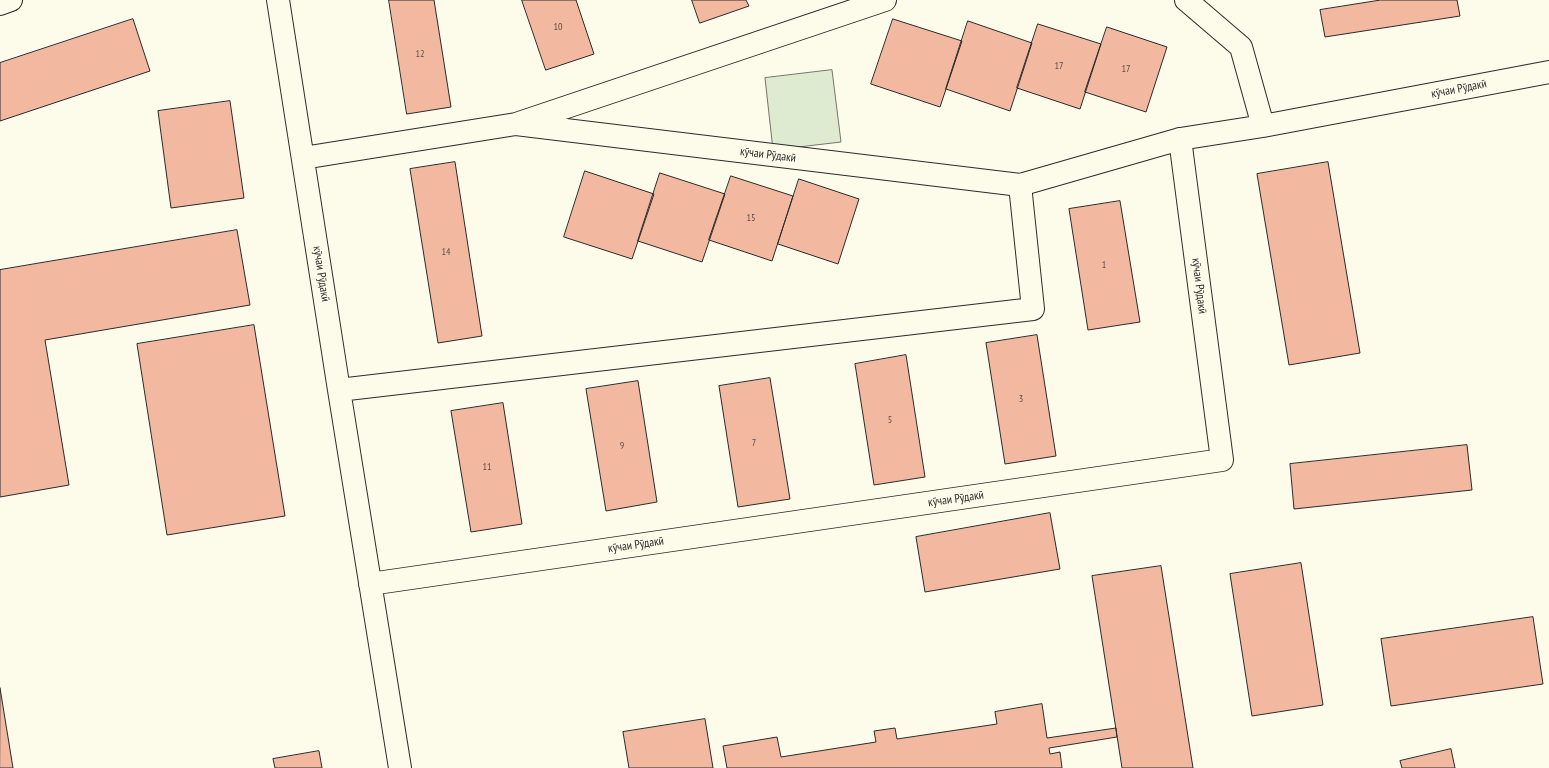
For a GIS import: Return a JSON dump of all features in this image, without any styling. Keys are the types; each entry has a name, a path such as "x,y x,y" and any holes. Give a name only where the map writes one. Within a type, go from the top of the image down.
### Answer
{"street":[{"path":"0,4 11,0"},
{"name":"кӯчаи Рӯдакӣ","path":"278,0 338,390 400,768"},
{"name":"кӯчаи Рӯдакӣ","path":"303,158 516,124 885,0"},
{"path":"1186,0 1241,47 1263,126"},
{"name":"кӯчаи Рӯдакӣ","path":"516,124 1020,185 1180,139 1263,126 1549,72"},
{"name":"кӯчаи Рӯдакӣ","path":"370,584 1222,460 1180,139"},
{"path":"338,390 1032,309 1020,185"}],"green space":[{"path":"832,70 841,142 773,150 765,78"}],"building":[{"path":"389,0 434,0 451,107 407,114"},
{"path":"522,0 576,0 594,54 546,70"},
{"path":"692,0 746,0 749,6 700,23"},
{"path":"1381,0 1457,0 1460,16 1325,37 1320,10"},
{"path":"133,19 150,71 0,121 0,63"},
{"path":"893,19 962,41 940,107 871,84"},
{"path":"968,21 1032,43 1010,111 946,89"},
{"path":"1038,24 1101,44 1080,109 1017,88"},
{"path":"1107,27 1167,47 1146,112 1085,92"},
{"path":"230,101 244,198 171,208 158,111"},
{"path":"455,162 482,336 438,343 410,169"},
{"path":"1328,162 1360,353 1289,365 1257,174"},
{"path":"585,171 654,194 632,259 564,237"},
{"path":"660,173 725,194 702,262 638,241"},
{"path":"731,176 793,196 772,261 709,240"},
{"path":"799,179 859,199 838,264 778,244"},
{"path":"1120,201 1140,322 1088,330 1069,209"},
{"path":"237,230 250,305 45,340 69,485 0,497 0,270"},
{"path":"254,325 285,516 167,535 137,344"},
{"path":"1037,335 1056,456 1005,464 986,343"},
{"path":"906,355 925,477 874,485 855,364"},
{"path":"770,378 790,499 738,507 719,386"},
{"path":"638,381 657,502 606,511 586,389"},
{"path":"503,403 522,524 471,532 451,411"},
{"path":"1467,445 1472,490 1294,509 1290,464"},
{"path":"1050,513 1060,569 925,592 916,537"},
{"path":"1301,563 1323,705 1252,716 1230,574"},
{"path":"1161,566 1193,768 1122,768 1092,576"},
{"path":"1533,617 1543,684 1391,706 1381,639"},
{"path":"0,688 13,768 0,768"},
{"path":"1042,704 1047,738 1116,728 1117,737 1049,748 1050,754 1060,752 1062,768 727,768 723,746 777,737 781,757 876,742 874,731 895,728 897,739 997,724 995,712"},
{"path":"705,719 713,768 629,768 623,732"},
{"path":"1451,749 1455,768 1402,768 1400,761"},
{"path":"319,751 322,768 275,768 273,759"}]}
